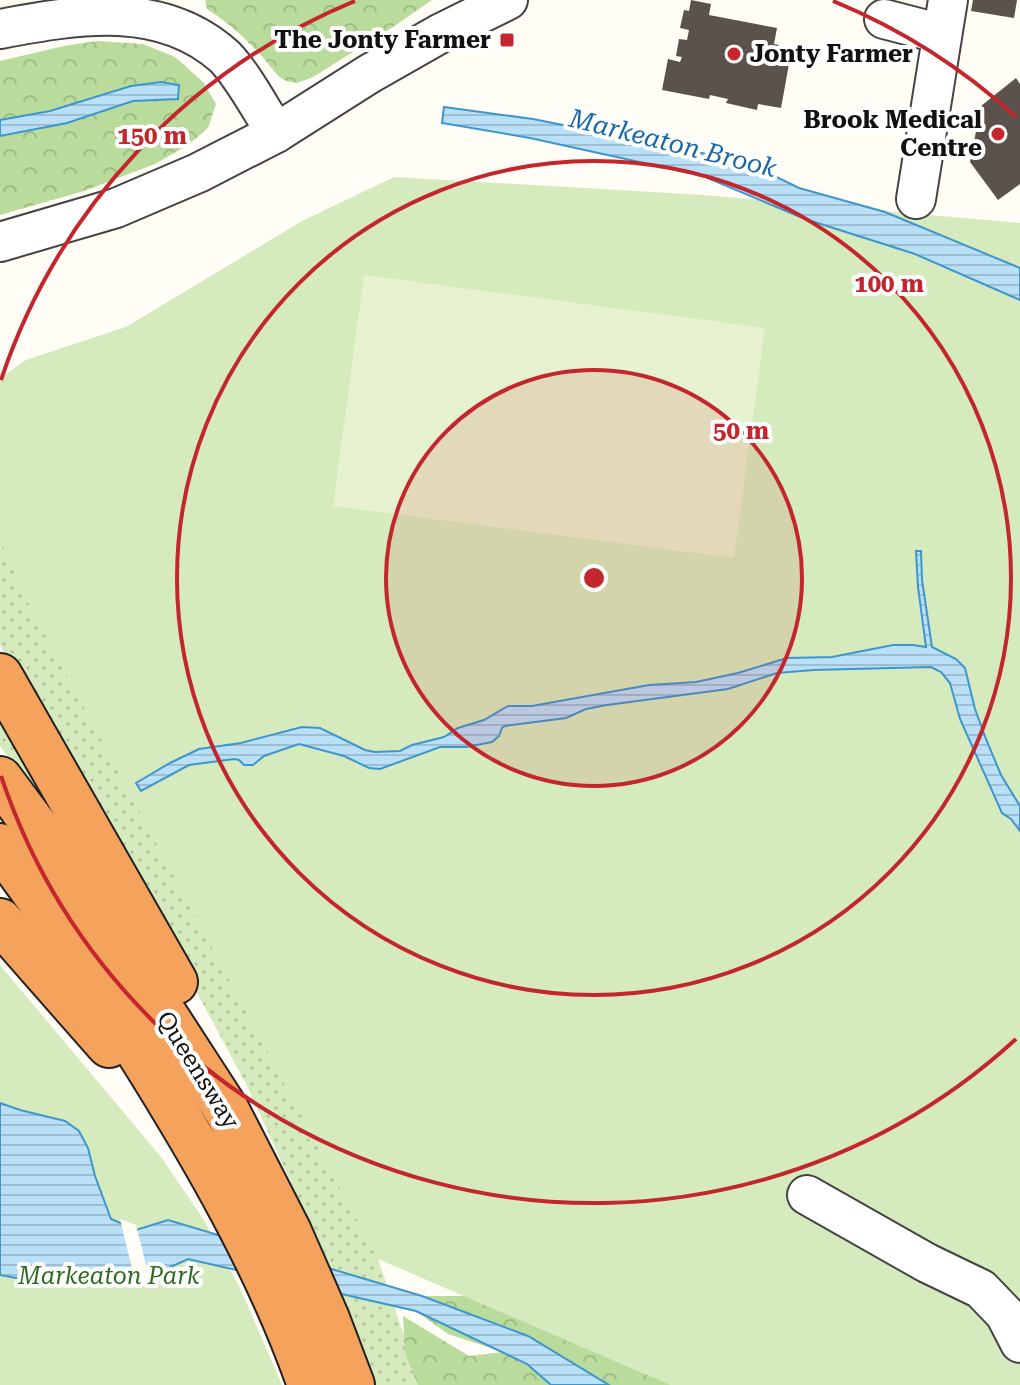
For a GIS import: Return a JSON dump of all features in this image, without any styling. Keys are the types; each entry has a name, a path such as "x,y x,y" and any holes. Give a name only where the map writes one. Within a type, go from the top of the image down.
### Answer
{"highway":[{"path":"0,676 172,974 227,1111"},
{"name":"Queensway","path":"0,779 91,901 227,1111 289,1232 352,1385"},
{"name":"Queensway","path":"0,846 97,986 189,1132 235,1216 279,1309 310,1385"},
{"path":"0,921 189,1132"}],"street":[{"path":"0,242 116,208 198,173 276,133 441,33 508,0"},
{"path":"0,26 73,15 146,14 168,9 226,58 276,133"},
{"path":"884,19 945,17 916,199"},
{"path":"807,1195 927,1263 981,1289 1005,1314 1020,1343"}],"green space":[{"path":"207,0 432,0 313,77 297,83 278,76 241,35 207,9"},
{"path":"97,41 143,44 175,57 203,82 216,104 208,128 188,145 155,164 84,191 0,215 0,61"},
{"path":"394,177 704,195 1020,223 1020,1385 670,1385 378,1259 27,600 0,539 0,378 26,360 126,327 302,221"},
{"path":"364,275 765,328 734,558 333,506"},
{"path":"0,539 27,600 378,1259 421,1385 373,1385 304,1211 246,1084 180,961 0,645"},
{"path":"0,709 67,823 59,829 0,746"},
{"name":"Markeaton Park","path":"0,965 161,1157 204,1220 241,1290 282,1385 0,1385"},
{"path":"422,1296 465,1296 761,1385 609,1385 529,1337 527,1364 551,1385 418,1385 405,1353 403,1316 469,1356 503,1352 448,1334 416,1311"}],"water":[{"path":"161,82 179,85 178,99 133,101 67,123 0,136 0,120 50,111 131,86"},
{"path":"444,107 533,119 746,162 799,188 885,212 1020,268 1020,300 915,254 805,219 703,176 530,138 442,123"},
{"path":"916,551 921,551 932,647 956,659 965,668 986,739 1001,775 1020,806 1020,831 1002,813 960,719 950,683 941,672 931,667 777,673 728,689 607,705 586,709 566,718 505,726 492,742 466,747 440,747 380,769 299,744 264,756 253,765 244,765 234,759 189,765 141,791 136,783 199,749 241,743 302,727 320,728 365,750 400,751 444,737 508,706 532,706 649,685 696,682 787,658 832,657 893,645 926,647"},
{"path":"0,1103 65,1121 79,1131 88,1148 111,1219 136,1230 168,1220 422,1296 528,1336 609,1385 551,1385 527,1364 416,1311 188,1259 129,1284 38,1282 0,1275"}],"pier":[{"path":"120,1219 136,1225 150,1281 136,1285"}],"building":[{"name":"Jonty Farmer","path":"691,0 711,4 709,15 777,28 774,44 785,46 791,53 781,108 758,104 757,110 726,103 728,99 710,95 709,99 662,90 668,59 680,62 682,57 676,56 679,39 687,40 689,30 680,28 684,10 689,11"},
{"path":"973,0 1017,0 1014,18 971,11"},
{"name":"Brook Medical Centre","path":"1016,78 1020,84 1020,184 998,200 970,162 981,106"}],"place":[{"name":"The Jonty Farmer","path":"507,40"},
{"name":"Jonty Farmer","path":"734,54"},
{"name":"Brook Medical Centre","path":"998,134"}],"water label":[{"name":"Markeaton Brook","path":"673,143"}]}
